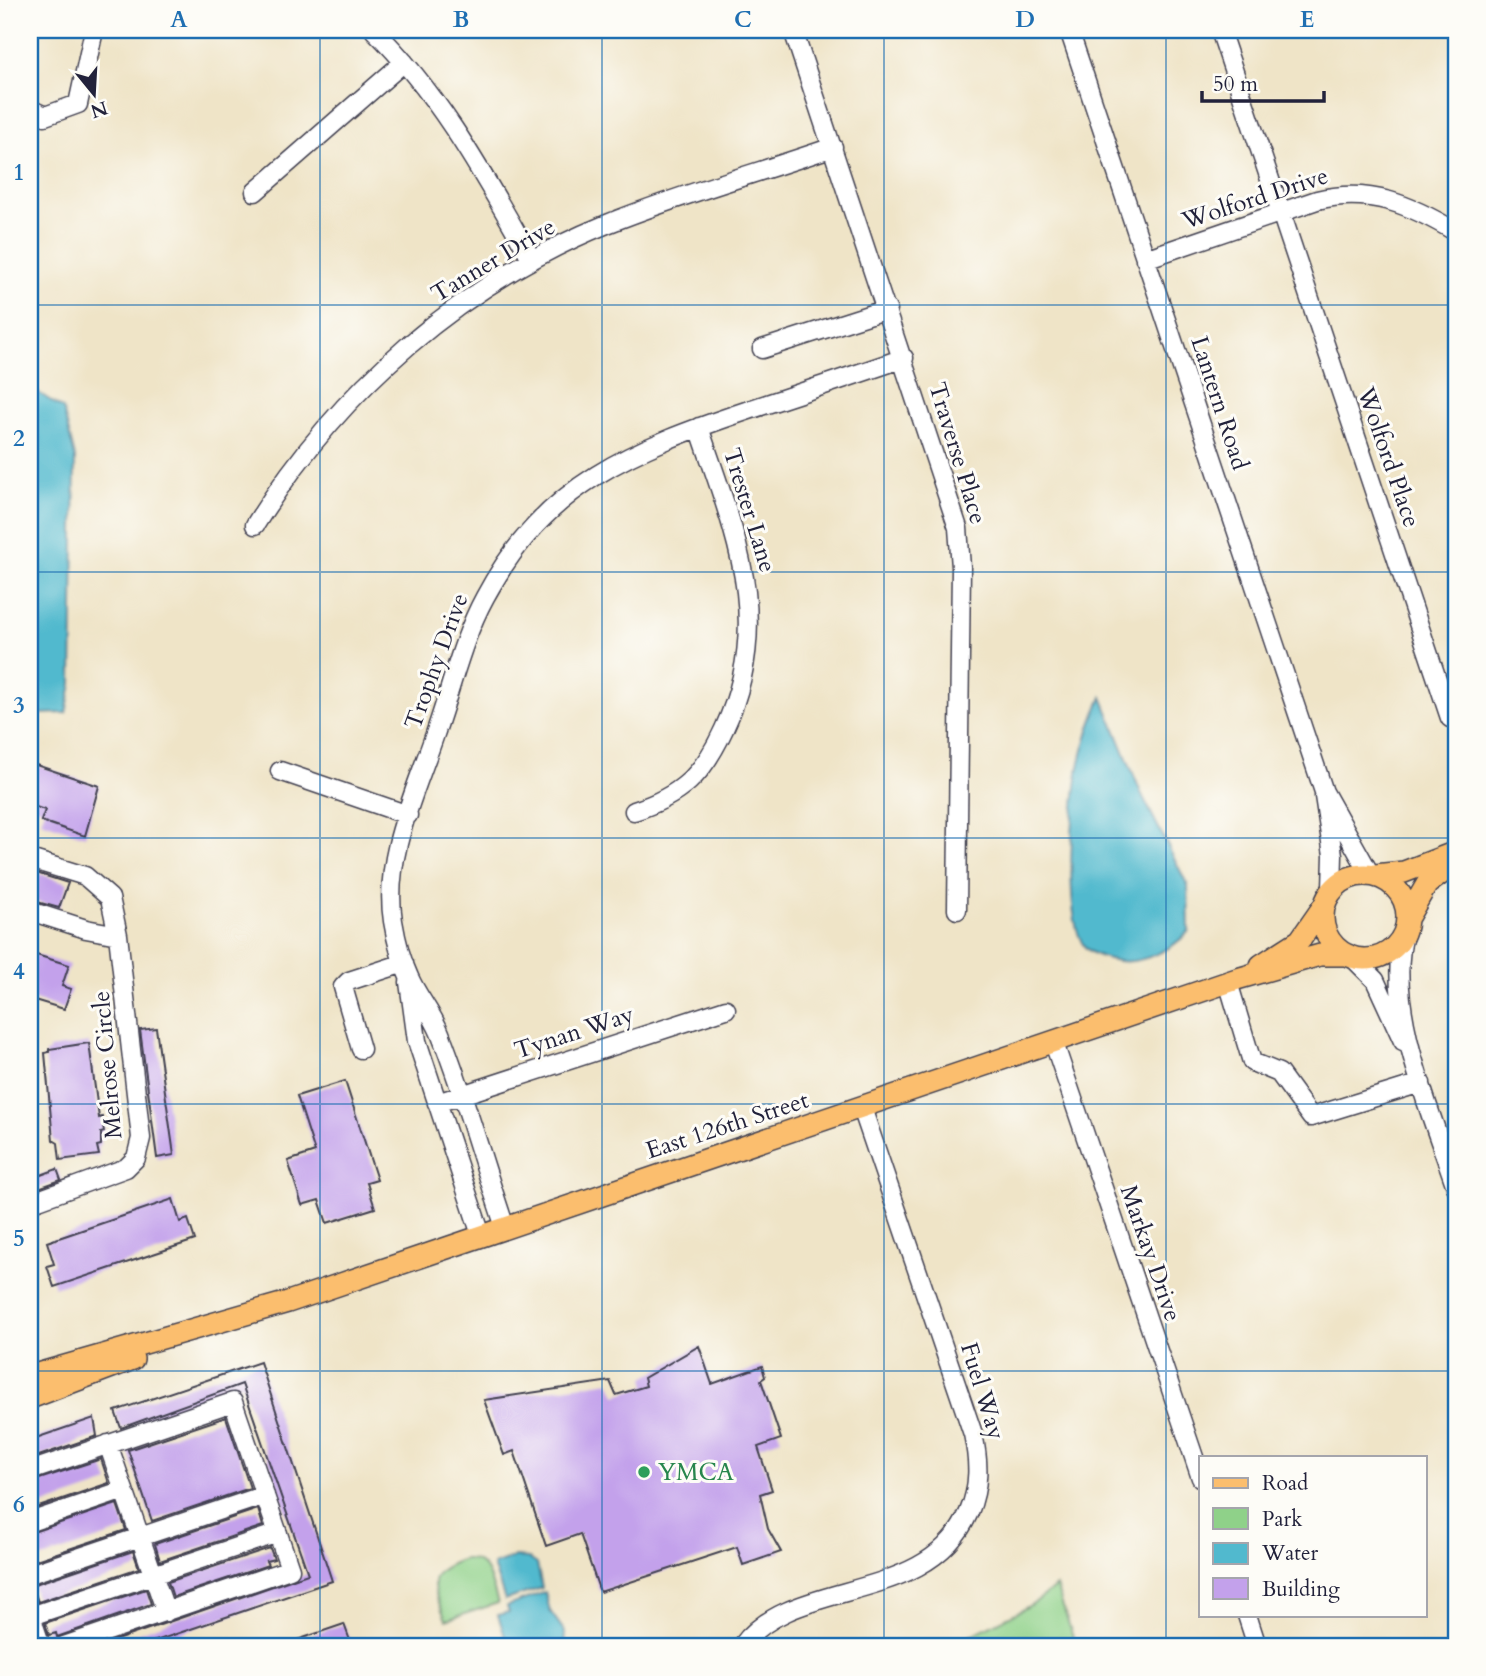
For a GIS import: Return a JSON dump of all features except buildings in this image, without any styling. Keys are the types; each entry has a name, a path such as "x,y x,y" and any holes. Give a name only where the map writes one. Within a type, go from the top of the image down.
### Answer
{"main road":[{"path":"1456,852 1398,874 1352,876 1328,897 1322,918 1326,933 1335,946 1351,957 1377,958 1387,953 1406,926 1427,884 1456,863"},
{"path":"1373,875 1401,894 1406,926"},
{"name":"East 126th Street","path":"1232,981 1300,940 1328,897"},
{"name":"East 126th Street","path":"30,1398 233,1319 1232,981 1321,955 1351,957"},
{"name":"East 126th Street","path":"30,1376 233,1319"}],"street":[{"path":"30,109 45,116 78,104 94,30"},
{"path":"374,30 404,62 467,145 532,260"},
{"name":"Traverse Place","path":"793,30 904,358 958,528 961,581 957,910"},
{"name":"Lantern Road","path":"1069,30 1324,792 1333,855 1328,897"},
{"name":"Wolford Place","path":"1220,30 1450,718"},
{"path":"255,192 404,62"},
{"name":"Tanner Drive","path":"254,525 275,491 319,435 364,385 459,305 532,260 641,211 832,147"},
{"name":"Wolford Drive","path":"1145,259 1329,197 1361,194 1401,203 1456,231"},
{"path":"762,349 887,309"},
{"name":"Trophy Drive","path":"481,1235 417,1041 406,970 393,920 391,890 397,850 408,815 471,628 485,597 522,542 564,498 599,472 654,443 904,358"},
{"name":"Trester Lane","path":"634,811 672,797 701,768 729,719 746,664 750,620 746,576 699,427"},
{"path":"280,771 408,815"},
{"name":"Lantern Road","path":"1324,792 1338,813 1356,854 1373,875"},
{"name":"Melrose Circle","path":"30,859 85,876 103,890 114,908 140,1117 140,1148 126,1168 30,1203"},
{"path":"30,912 86,929 118,934"},
{"path":"1406,926 1398,978 1418,1075"},
{"path":"1351,957 1375,980 1418,1075 1456,1187"},
{"path":"361,1049 343,987 349,981 406,970"},
{"name":"Trophy Drive","path":"406,970 440,1034 505,1227"},
{"path":"1232,981 1252,1062 1279,1073 1311,1117 1418,1075"},
{"name":"Tynan Way","path":"437,1103 726,1009"},
{"name":"Markay Drive","path":"1054,1043 1199,1472"},
{"name":"Fuel Way","path":"742,1646 753,1632 782,1614 920,1566 954,1537 965,1521 975,1496 978,1469 973,1434 862,1108"},
{"path":"30,1471 233,1402 290,1569 64,1646"},
{"path":"108,1444 166,1612"},
{"path":"30,1522 124,1490"},
{"path":"30,1574 265,1495"},
{"path":"41,1646 31,1621 278,1533"},
{"path":"1247,1616 1257,1646"}],"green space":[{"path":"464,1559 479,1562 484,1567 498,1603 446,1620 434,1589 436,1575 451,1564"},
{"path":"1056,1586 1076,1646 954,1646 1032,1604"}],"water":[{"path":"30,387 63,409 75,457 72,684 66,713 36,714 30,709"},
{"path":"1102,697 1141,793 1188,886 1189,931 1175,944 1148,958 1138,960 1118,961 1088,950 1078,933 1074,912 1071,858 1077,779 1087,737"},
{"path":"515,1557 528,1558 537,1564 542,1588 505,1600 493,1565"},
{"path":"545,1592 550,1611 565,1632 564,1646 508,1646 498,1615 509,1612 507,1606"}],"place":[{"name":"YMCA","path":"644,1472"}]}
